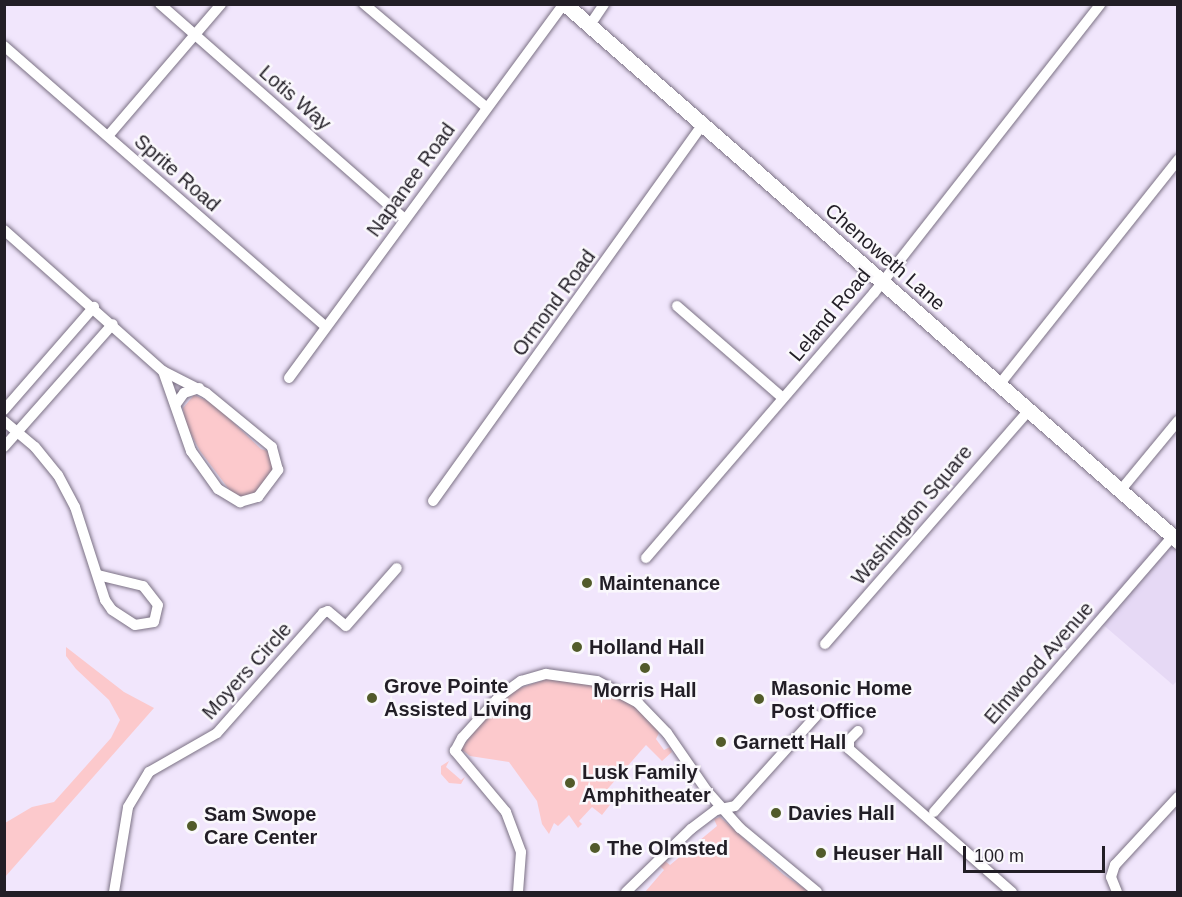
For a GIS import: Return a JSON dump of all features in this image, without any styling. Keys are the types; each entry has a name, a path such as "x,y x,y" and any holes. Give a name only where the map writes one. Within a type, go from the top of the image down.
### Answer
{"main road":[{"name":"Chenoweth Lane","path":"564,4 1175,539"}],"street":[{"name":"Lotis Way","path":"160,4 405,219"},
{"path":"108,136 221,4"},
{"path":"364,4 486,107"},
{"name":"Napanee Road","path":"289,378 486,107 564,4"},
{"path":"590,25 604,4"},
{"name":"Leland Road","path":"646,558 882,283 1101,4"},
{"name":"Sprite Road","path":"4,46 326,327"},
{"name":"Ormond Road","path":"433,501 702,124"},
{"path":"999,385 1178,160"},
{"path":"4,230 94,307 163,371 199,388 220,402 276,454 276,477 258,497 240,502 218,489 191,451 163,371"},
{"path":"677,306 783,398"},
{"path":"4,410 94,307"},
{"path":"4,447 113,324"},
{"path":"176,404 184,393 199,388"},
{"name":"Washington Square","path":"825,644 1028,411"},
{"path":"4,421 58,475 75,507 98,575 112,610 135,625 154,622 158,605 143,586 98,575"},
{"path":"1120,491 1178,421"},
{"name":"Elmwood Avenue","path":"934,813 1175,539"},
{"name":"Moyers Circle","path":"114,892 128,807 149,772 217,733 323,613 328,611 346,626 398,568"},
{"path":"518,892 521,852 511,824 496,796 458,759 455,752 459,742 516,684 539,675 597,681 625,694 647,711 723,809 765,851 817,892"},
{"path":"626,892 691,829 716,810 735,806 816,716"},
{"path":"858,730 849,740 849,749 1012,892"},
{"path":"1117,892 1111,882 1113,868 1178,797"}],"shaded area":[{"path":"194,395 213,403 261,449 268,451 275,468 258,494 245,498 231,492 200,451 186,425 183,408"},
{"path":"1161,536 1177,550 1178,680 1173,685 1093,616"},
{"path":"66,647 124,692 154,708 5,877 5,823 32,807 54,802 111,738 120,720 109,700 76,669 66,656"},
{"path":"550,678 592,684 628,701 654,725 659,733 656,739 664,750 670,747 672,752 662,761 646,745 604,793 613,801 602,815 592,807 579,821 582,824 578,828 569,815 558,826 554,823 549,834 542,824 537,801 509,762 470,756 461,749 484,718 514,690"},
{"path":"449,761 446,767 461,780 465,777 461,784 449,783 441,774 441,766"},
{"path":"720,817 784,875 810,892 645,892 664,870 660,866 665,861 670,865 717,826 714,819"}],"place":[{"name":"Maintenance","path":"587,583"},
{"name":"Holland Hall","path":"577,647"},
{"name":"Morris Hall","path":"645,668"},
{"name":"Grove Pointe Assisted Living","path":"372,698"},
{"name":"Masonic Home Post Office","path":"759,699"},
{"name":"Garnett Hall","path":"721,742"},
{"name":"Lusk Family Amphitheater","path":"570,783"},
{"name":"Davies Hall","path":"776,813"},
{"name":"Sam Swope Care Center","path":"192,826"},
{"name":"The Olmsted","path":"595,848"},
{"name":"Heuser Hall","path":"821,853"}]}
